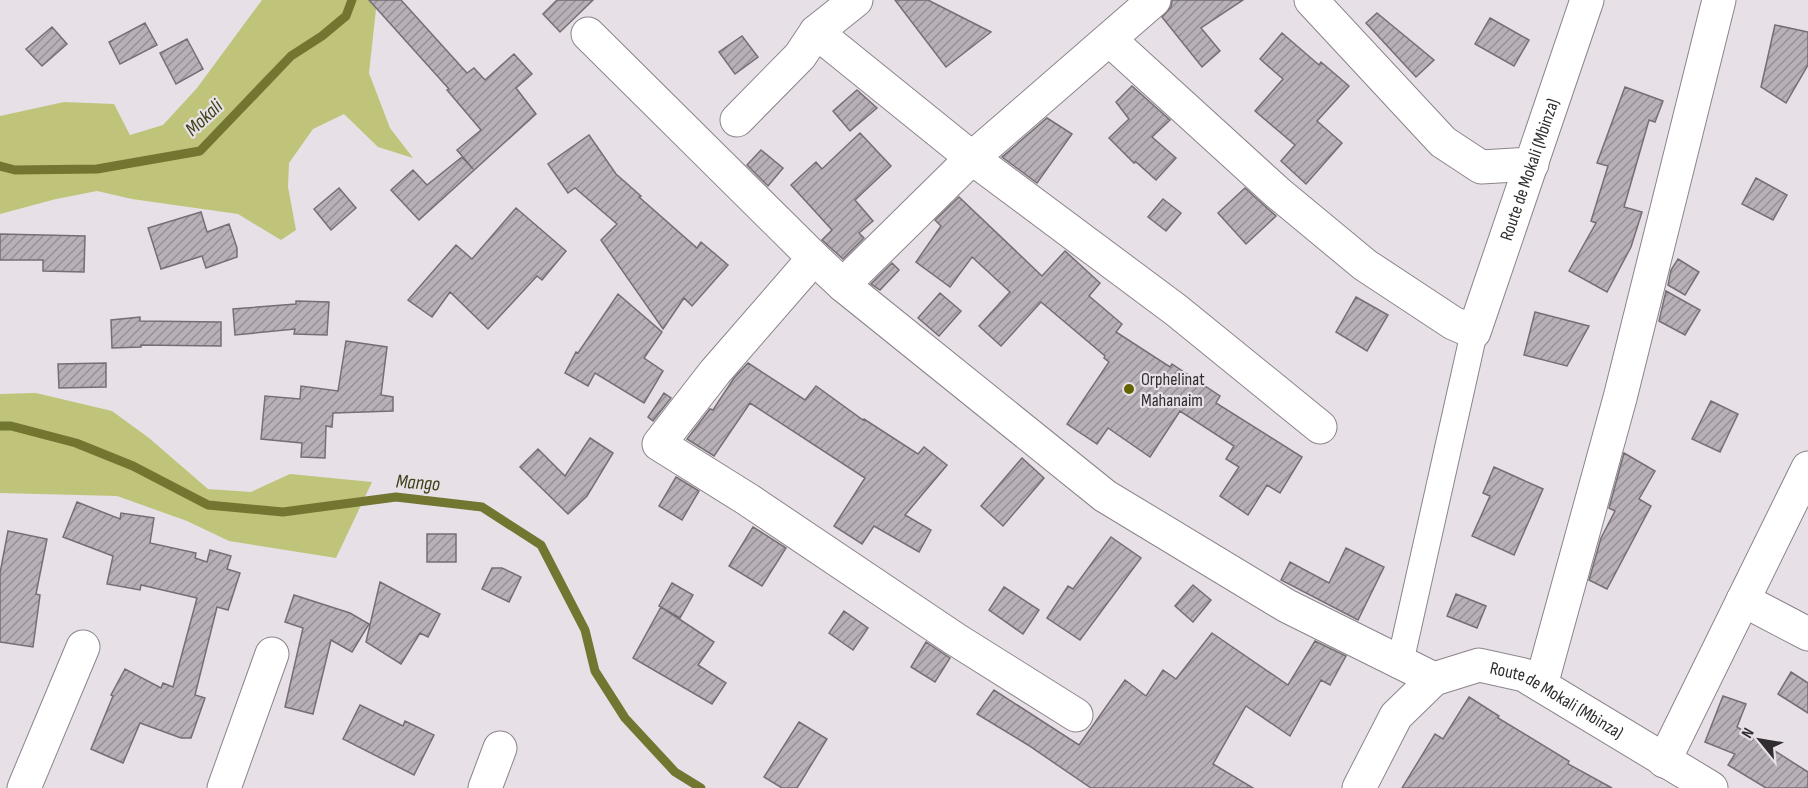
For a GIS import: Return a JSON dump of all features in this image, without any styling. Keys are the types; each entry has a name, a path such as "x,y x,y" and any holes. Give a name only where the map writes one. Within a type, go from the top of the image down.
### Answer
{"street":[{"path":"737,120 800,56 816,32 856,0"},
{"path":"843,285 972,158 1154,0"},
{"path":"1311,0 1443,142 1481,167 1532,164"},
{"path":"1541,685 1620,398 1719,0"},
{"name":"Route de Mokali (Mbinza)","path":"1474,332 1585,2"},
{"path":"816,32 972,158 1176,310 1320,427"},
{"path":"588,34 843,285 1105,496 1287,606 1434,679"},
{"path":"1110,40 1278,193 1365,265 1453,323 1474,332 1400,663"},
{"path":"814,258 715,372 658,444 747,499 955,639 1076,715"},
{"path":"1665,761 1808,468"},
{"path":"1743,600 1808,634"},
{"path":"24,788 83,647"},
{"path":"224,788 272,654"},
{"name":"Route de Mokali (Mbinza)","path":"1359,788 1396,716 1434,679 1479,664 1524,675 1711,788"},
{"path":"485,788 500,748"}],"green space":[{"path":"262,0 377,0 369,73 390,128 413,158 378,147 344,114 313,129 289,163 288,187 296,230 281,240 238,214 132,199 97,191 0,214 0,116 64,102 114,104 130,135 163,125 197,88"},
{"path":"36,393 112,411 149,438 208,489 251,492 290,474 372,482 336,558 229,541 187,521 117,496 0,493 0,394"}],"building":[{"path":"369,0 401,0 467,73 474,68 485,80 514,54 532,74 516,88 536,114 419,220 391,190 413,170 427,185 462,157 473,169 457,150 481,130 447,90 449,89"},
{"path":"557,0 593,0 560,32 543,14"},
{"path":"895,0 928,0 991,32 946,67"},
{"path":"1172,0 1243,0 1201,28 1220,51 1202,67 1162,17 1171,7"},
{"path":"1377,13 1434,60 1416,77 1366,23"},
{"path":"1490,18 1529,40 1514,66 1475,44"},
{"path":"145,23 157,45 120,64 109,42"},
{"path":"1775,25 1808,32 1808,65 1786,103 1761,87"},
{"path":"52,27 67,44 42,66 26,49"},
{"path":"1282,33 1319,65 1321,62 1349,86 1317,121 1342,143 1306,184 1281,161 1295,145 1255,111 1283,79 1260,59"},
{"path":"742,36 758,57 735,74 719,52"},
{"path":"187,39 203,69 176,84 160,53"},
{"path":"1132,86 1170,120 1152,137 1176,158 1156,180 1136,162 1134,163 1109,138 1129,119 1116,102"},
{"path":"1625,87 1663,101 1655,122 1649,120 1624,207 1642,212 1631,247 1607,292 1569,271 1596,223 1591,221 1608,166 1597,163"},
{"path":"857,90 877,108 850,131 833,111"},
{"path":"1047,118 1072,134 1037,183 1002,157"},
{"path":"860,133 891,166 855,200 873,221 859,233 864,238 843,259 822,240 832,230 791,185 816,162 822,169"},
{"path":"589,135 616,174 641,196 639,197 697,248 701,242 728,265 692,306 684,298 663,329 601,240 617,224 575,188 568,193 548,164"},
{"path":"761,150 783,168 768,186 747,165"},
{"path":"1756,178 1787,195 1773,220 1742,204"},
{"path":"339,188 356,208 331,230 314,209"},
{"path":"1245,188 1276,216 1246,244 1218,213"},
{"path":"959,197 1042,276 1065,251 1100,283 1089,296 1122,324 1116,332 1170,367 1172,364 1220,396 1216,403 1302,457 1280,493 1267,485 1248,515 1220,496 1239,467 1226,459 1234,446 1180,411 1150,457 1108,428 1097,444 1067,424 1109,362 1104,358 1105,356 1041,302 1001,346 979,326 1010,292 972,257 950,287 916,262 941,226 935,220"},
{"path":"1163,199 1181,213 1166,231 1148,217"},
{"path":"516,208 566,251 542,280 537,276 488,329 450,292 432,317 408,300 456,245 472,259"},
{"path":"201,212 207,232 229,224 237,248 237,257 206,268 202,256 161,269 148,228"},
{"path":"0,234 85,236 84,272 43,271 43,260 0,260"},
{"path":"1678,259 1699,272 1685,295 1668,285 1671,270"},
{"path":"892,263 899,270 880,290 871,284"},
{"path":"1666,291 1700,310 1685,335 1659,321"},
{"path":"940,293 961,311 939,336 918,318"},
{"path":"618,294 662,332 644,358 663,371 644,403 595,373 588,386 565,373 576,352 578,353"},
{"path":"1356,297 1388,315 1367,351 1336,332"},
{"path":"296,301 329,302 327,335 294,334 295,329 235,335 233,309 296,304"},
{"path":"1535,312 1589,326 1567,366 1524,355"},
{"path":"140,317 140,321 221,322 221,346 141,345 141,347 112,348 111,320"},
{"path":"346,341 387,347 381,395 393,397 393,411 333,413 332,427 326,426 325,458 301,457 302,443 261,439 265,396 300,399 301,386 338,391"},
{"path":"106,363 106,387 59,388 58,364"},
{"path":"748,363 805,400 816,386 863,420 918,454 924,447 947,465 905,515 931,530 919,552 874,526 862,544 834,526 865,478 750,403 714,456 687,439 710,409 713,410 734,378"},
{"path":"664,393 671,398 653,421 648,417"},
{"path":"1711,401 1738,414 1720,452 1692,439"},
{"path":"590,438 613,453 587,496 568,514 520,467 538,449 565,476"},
{"path":"1624,453 1655,471 1639,499 1651,506 1607,589 1589,580 1601,538 1615,511 1609,508"},
{"path":"1022,458 1044,478 1003,526 981,506"},
{"path":"1494,467 1543,489 1514,555 1472,536 1490,496 1483,493"},
{"path":"676,477 699,491 682,520 659,506"},
{"path":"77,502 120,519 121,513 154,518 150,543 196,553 195,558 207,562 210,550 231,556 227,569 240,573 228,610 217,607 195,695 205,698 191,738 181,738 140,723 123,763 91,749 113,696 111,695 125,669 161,688 163,683 173,687 197,598 141,585 140,590 107,584 113,556 63,537"},
{"path":"753,527 786,548 762,586 729,566"},
{"path":"8,531 47,539 36,594 40,595 33,647 0,642 0,573"},
{"path":"427,534 456,534 456,562 427,562"},
{"path":"1111,537 1141,558 1080,640 1047,618 1068,586 1073,589"},
{"path":"1346,548 1384,567 1358,620 1281,580 1290,562 1329,583"},
{"path":"492,568 502,568 521,577 509,602 482,589"},
{"path":"380,582 440,614 428,637 420,633 401,664 366,642"},
{"path":"672,583 693,595 680,618 659,606"},
{"path":"1193,585 1211,600 1193,622 1175,606"},
{"path":"1004,587 1039,610 1023,634 989,610"},
{"path":"1456,594 1486,606 1477,628 1447,616"},
{"path":"294,595 350,613 369,624 352,652 331,640 313,714 285,707 303,628 285,622"},
{"path":"661,607 714,642 698,665 726,683 712,704 633,658"},
{"path":"844,611 868,628 853,650 829,633"},
{"path":"1212,633 1288,685 1315,641 1346,656 1330,685 1321,680 1290,736 1246,706 1213,764 1253,788 1091,788 977,714 994,690 1079,745 1125,680 1146,696 1163,670 1176,679"},
{"path":"926,642 950,658 935,682 911,667"},
{"path":"1791,672 1808,683 1808,713 1778,694"},
{"path":"1723,696 1746,704 1737,727 1808,772 1808,788 1766,788 1728,765 1735,754 1705,742"},
{"path":"1469,697 1499,716 1498,718 1569,761 1568,764 1612,788 1402,788 1435,734 1443,739"},
{"path":"360,705 403,726 405,721 434,735 414,775 343,739"},
{"path":"799,722 827,739 797,788 782,788 764,777"}],"waterway":[{"name":"Mokali","path":"0,166 15,170 97,169 200,151 291,56 322,36 346,16 352,0"},
{"name":"Mango","path":"0,426 11,426 76,443 133,466 208,505 283,512 396,497 482,507 541,545 585,630 595,671 625,718 675,772 701,788"}],"place":[{"name":"Orphelinat Mahanaim","path":"1129,389"}]}
